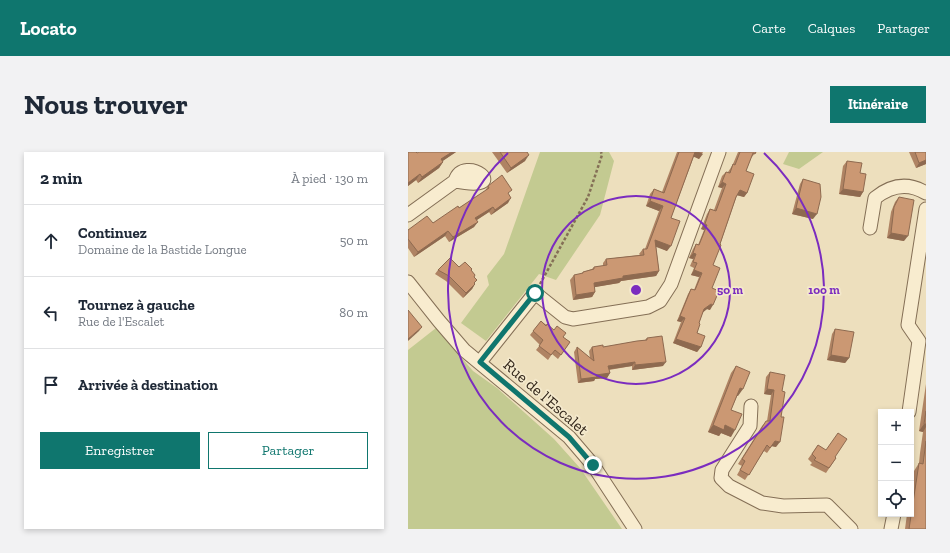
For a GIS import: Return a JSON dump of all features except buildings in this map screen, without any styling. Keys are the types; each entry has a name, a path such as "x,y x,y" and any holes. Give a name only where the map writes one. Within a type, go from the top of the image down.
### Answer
{"street":[{"path":"480,362 535,293 565,317 573,319 648,307 660,301 671,284 719,152"},
{"path":"408,215 455,181 458,168 462,162 471,158 481,163 484,169 483,175 478,181 472,183 455,181"},
{"path":"870,228 875,198 882,192 898,186 919,188 926,193"},
{"path":"909,409 919,342 908,326 926,209"},
{"name":"Rue de l'Escalet","path":"408,282 439,322 464,350 569,437 593,465 635,529"},
{"path":"751,406 750,426 722,470 721,478 729,486 762,503 783,506 827,505 851,529"},
{"path":"891,529 893,517"}],"path":[{"path":"535,293 588,197 602,155 601,152"}],"green space":[{"path":"540,152 609,152 614,161 600,215 556,280 539,274 486,341 461,323 489,285 487,276 504,254"},
{"path":"789,152 823,152 799,169 783,164"},
{"path":"436,328 473,371 497,388 554,439 580,468 622,529 408,529 408,350"}],"route":[{"path":"535,293 480,362 569,437 593,465"}]}
